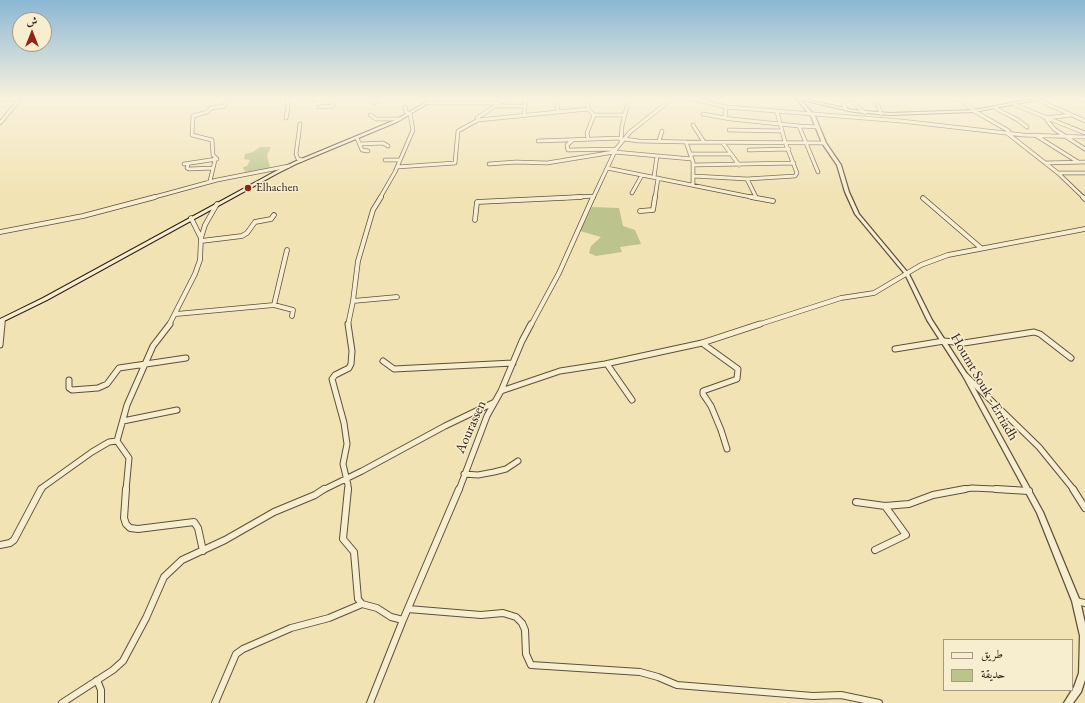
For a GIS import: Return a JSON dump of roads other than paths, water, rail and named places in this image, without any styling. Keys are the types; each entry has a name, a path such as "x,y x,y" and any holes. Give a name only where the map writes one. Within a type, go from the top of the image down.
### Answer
{"main road":[{"path":"1,320 45,299 191,218 290,166 373,131"}],"street":[{"path":"192,131 192,135 196,137 212,140 212,154 217,159 215,160 210,181"},
{"path":"300,131 296,154 298,159 302,160"},
{"path":"362,604 356,592 354,552 343,539 348,485 343,464 347,437 332,379 335,375 348,368 350,364 352,351 348,331 358,261 371,216 397,167 413,131"},
{"path":"397,167 455,164 458,131"},
{"path":"588,131 588,139"},
{"path":"621,131 622,139"},
{"path":"625,131 630,132"},
{"path":"659,140 662,131"},
{"path":"697,131 704,142"},
{"path":"694,176 747,179 795,176 797,173 782,131 772,131"},
{"path":"801,131 818,172"},
{"name":"Houmt Souk - Erriadh","path":"819,131 824,144 841,169 847,192 857,214 907,274 930,320 965,375 1029,491 1056,549 1076,601 1084,636 1083,673 1078,688 1068,703"},
{"path":"995,131 1035,135 1085,137"},
{"path":"1008,131 1012,133"},
{"path":"1056,131 1085,149"},
{"name":"Aourassen","path":"370,703 487,416 501,391 522,341 559,273 576,233 615,151 622,139 630,132"},
{"path":"1006,132 1058,173 1085,200"},
{"path":"1035,135 1078,162"},
{"path":"357,138 361,144 362,150 368,151"},
{"path":"538,141 622,139 639,141 659,140 723,143 786,142 824,144"},
{"path":"573,140 567,145 568,150 615,151 692,159"},
{"path":"686,142 693,165 693,185"},
{"path":"361,144 382,143 388,146"},
{"path":"723,143 739,165"},
{"path":"749,150 789,150"},
{"path":"489,164 547,162 615,151"},
{"path":"690,154 730,154"},
{"path":"640,211 653,210 657,156"},
{"path":"184,164 215,160"},
{"path":"386,160 399,160"},
{"path":"1044,163 1085,162"},
{"path":"693,165 794,163"},
{"path":"188,164 187,168 190,169 213,168"},
{"path":"0,232 89,214 210,181 290,166"},
{"path":"607,168 773,201"},
{"path":"1058,173 1085,173"},
{"path":"632,193 642,175"},
{"path":"747,179 756,197"},
{"path":"475,220 477,202 594,196"},
{"path":"923,198 981,248"},
{"path":"117,441 127,405 153,346 167,329 176,314 195,274 200,258 204,225 217,204"},
{"path":"201,240 242,236 247,233 255,222 270,219 274,215"},
{"path":"191,218 201,240"},
{"path":"501,391 560,371 607,364 702,343 840,298 874,293 921,266 948,255 1085,228"},
{"path":"274,306 288,250"},
{"path":"353,301 397,298"},
{"path":"176,314 274,306 293,310 292,316"},
{"path":"0,345 1,320"},
{"path":"895,349 944,341 956,343 1037,332 1071,358"},
{"path":"702,343 723,359 736,366 738,372 737,379 703,391 703,394 711,406 721,430 727,449"},
{"path":"69,380 69,388 72,390 98,388 107,384 116,370 120,368 186,358"},
{"path":"383,361 394,369 513,363"},
{"path":"607,364 632,400"},
{"path":"965,375 1039,447 1070,484 1085,508"},
{"path":"62,703 97,680 123,660 167,573 182,560 225,540 274,512 315,495 331,485 346,479 445,426 495,402"},
{"path":"123,421 177,410"},
{"path":"117,441 129,458 124,511 126,524 130,528 138,529 194,522 198,528 202,550"},
{"path":"0,545 10,543 14,540 36,497 45,485 92,452 109,442 117,441"},
{"path":"464,474 478,476 506,469 518,461"},
{"path":"856,502 885,506 909,504 933,495 972,488 1029,491"},
{"path":"876,550 906,535 885,506"},
{"path":"1076,601 1085,603"},
{"path":"215,703 236,654 243,649 291,628 329,618 362,604 377,608 391,617 403,620"},
{"path":"408,609 481,615 503,614 516,617 522,623 525,630 526,654 531,666 640,672 658,676 677,685 813,696 841,695 879,703"},
{"path":"97,680 101,690 101,703"}],"place":[{"name":"Elhachen","path":"248,188"}]}
